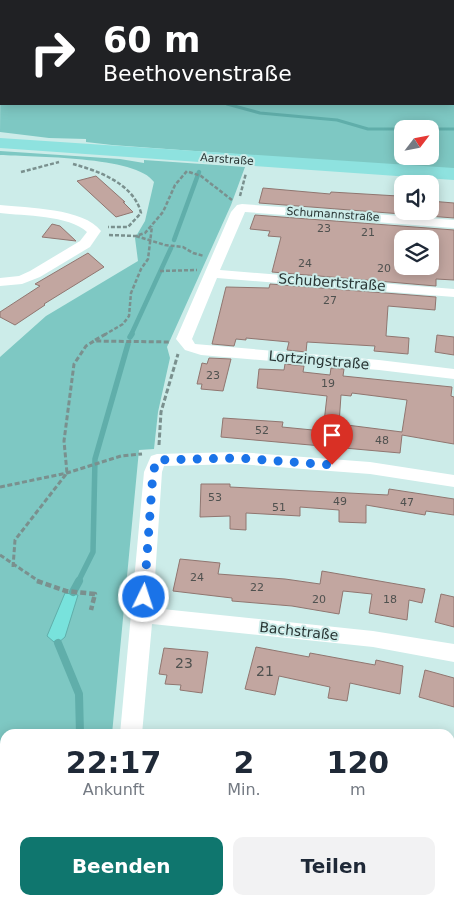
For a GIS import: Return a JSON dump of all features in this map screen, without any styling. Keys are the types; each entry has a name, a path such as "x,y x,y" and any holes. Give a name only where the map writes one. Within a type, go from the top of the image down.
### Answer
{"main road":[{"name":"Aarstraße","path":"0,143 454,174"}],"street":[{"name":"Schumannstraße","path":"217,258 237,212 242,208 454,224"},
{"path":"0,209 71,218 98,231 84,244 35,274 22,280 0,282"},
{"path":"184,341 217,258"},
{"name":"Schubertstraße","path":"211,273 454,293"},
{"name":"Lortzingstraße","path":"184,341 193,349 201,350 379,365 454,374"},
{"path":"131,729 153,472 158,456 247,459 370,468 454,481"},
{"name":"Bachstraße","path":"142,615 373,638 454,653"}],"path":[{"path":"21,172 60,162"},
{"path":"68,163 102,173 116,181 129,191 142,208 142,213 128,227 98,231"},
{"path":"193,173 201,176 237,204 248,168"},
{"path":"136,236 152,226 163,212 175,186 187,171"},
{"path":"13,567 15,540 67,473 64,441 74,364 86,346 123,324 129,316 131,293 148,259 152,226"},
{"path":"98,231 136,236 165,245 184,246 194,253 217,258"},
{"path":"160,271 196,270 211,273"},
{"path":"94,340 166,343 184,341"},
{"path":"0,487 67,473 121,456 158,456 162,412 175,359 184,341"},
{"path":"0,555 13,567 40,583 65,592 95,594 91,610"}],"shaded area":[{"path":"0,105 454,105 454,170 112,145 86,142 86,139 49,138 0,132"},
{"path":"0,151 120,159 144,163 144,160 245,167 231,205 167,347 170,358 158,412 154,449 139,450 112,729 0,729 0,357 46,316 138,261 135,238 145,221 154,182 144,173 106,163 0,155"},
{"path":"65,593 78,595 65,637 58,643 47,636"}],"building":[{"path":"96,176 125,202 123,202 133,212 116,217 77,181"},
{"path":"263,188 330,194 331,192 394,196 394,213 259,203"},
{"path":"439,202 454,203 454,218 439,217"},
{"path":"255,215 454,230 454,280 436,279 436,286 272,272 281,237 268,236 270,231 250,229"},
{"path":"52,224 60,226 76,241 42,237"},
{"path":"88,253 104,267 44,304 15,325 0,317 0,312 40,286 35,284"},
{"path":"270,284 436,297 435,310 388,306 386,336 409,338 408,354 374,351 375,346 307,342 306,352 287,350 289,342 246,338 246,340 236,339 234,346 212,344 226,287 269,288"},
{"path":"437,335 454,337 454,355 435,352"},
{"path":"209,358 231,359 223,391 201,389 202,384 197,384 202,363 207,364"},
{"path":"285,364 304,366 303,372 330,375 331,368 344,369 343,376 452,387 451,396 454,397 454,444 402,435 400,453 221,437 223,418 283,422 282,427 323,431 327,396 257,388 259,369 284,370","holes":["352,393 407,400 402,432 339,424 341,395 351,396"]},
{"path":"201,484 230,484 230,487 388,495 389,489 454,499 454,515 426,511 425,515 366,505 366,523 339,522 339,510 300,507 300,516 246,513 246,530 230,529 230,516 200,517"},
{"path":"180,559 220,563 218,574 285,579 320,584 322,571 425,589 422,603 409,600 407,620 369,613 372,594 343,591 339,614 292,606 232,601 232,598 173,591"},
{"path":"441,594 454,597 454,627 435,622"},
{"path":"256,647 309,657 310,653 375,665 376,660 403,666 400,694 350,683 347,701 328,698 330,687 279,676 275,695 245,689"},
{"path":"164,648 208,652 202,693 180,690 181,685 165,684 167,675 159,674"},
{"path":"425,670 454,678 454,707 419,697"}],"waterway":[{"path":"231,105 260,113 337,120 368,129 454,129"},
{"path":"174,240 199,172"},
{"path":"131,335 171,248"},
{"path":"78,582 93,552 95,459 128,344"},
{"path":"73,592 79,581"},
{"path":"58,643 79,694 80,729"}],"route":[{"path":"144,597 153,472 157,460 238,458 332,465"}]}
